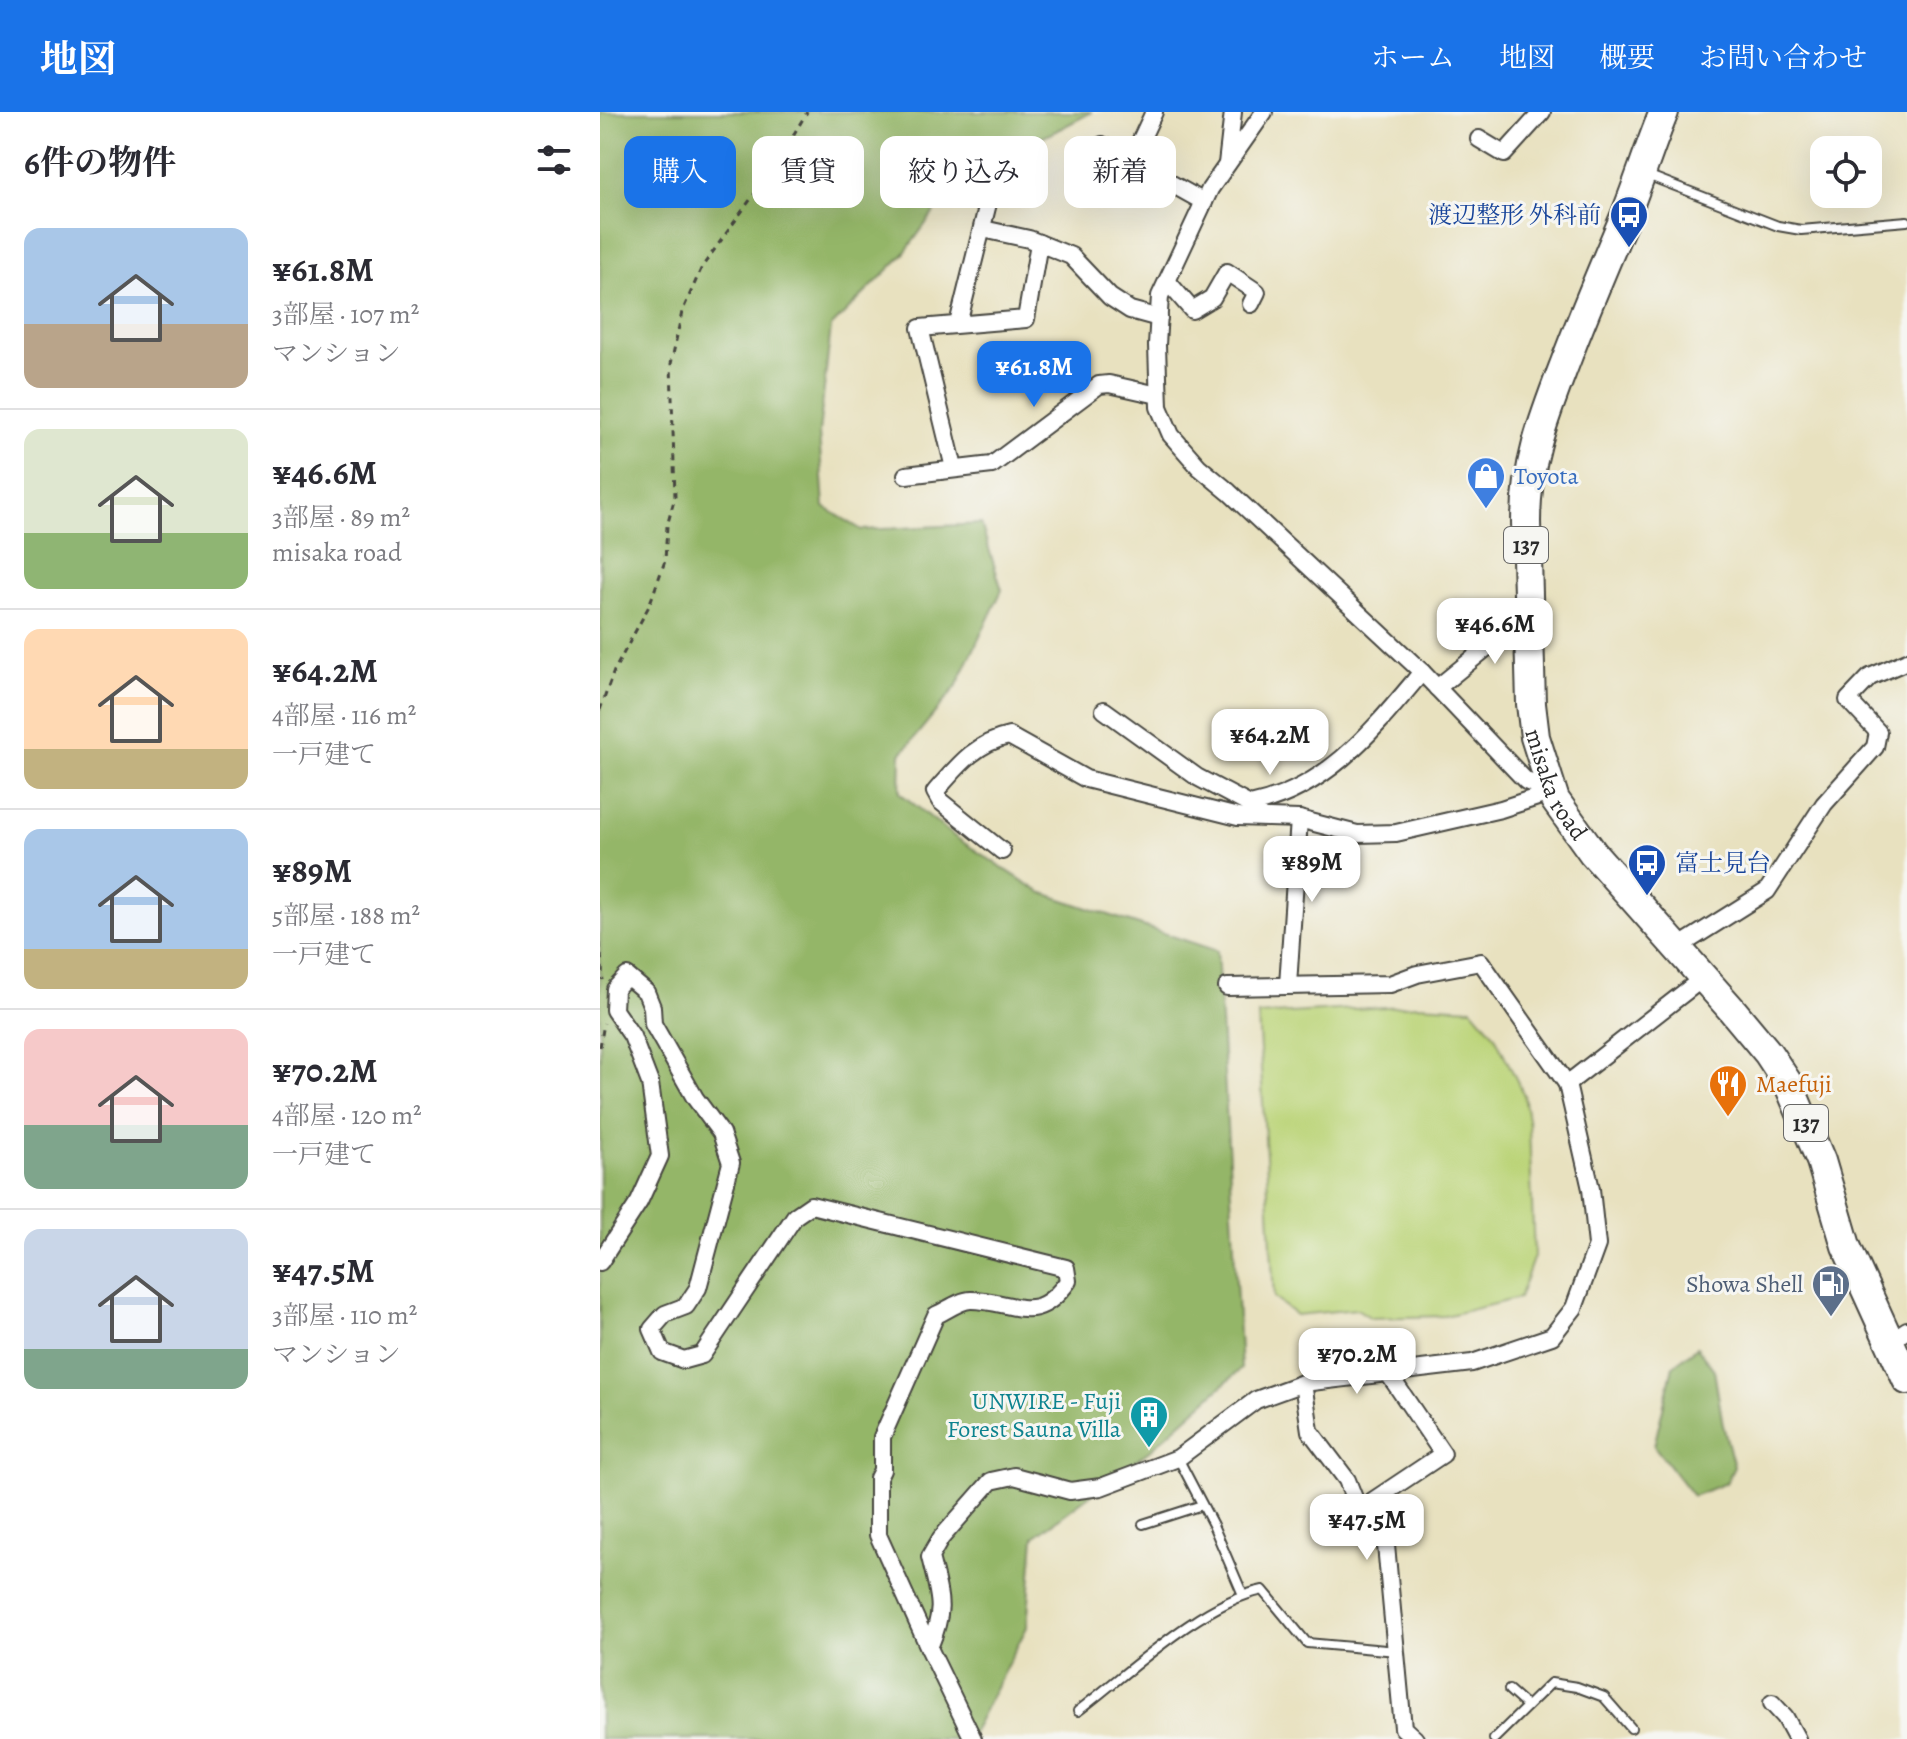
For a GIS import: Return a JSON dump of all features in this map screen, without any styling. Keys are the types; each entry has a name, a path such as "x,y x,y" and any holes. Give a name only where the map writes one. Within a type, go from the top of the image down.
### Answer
{"highway":[{"name":"misaka road","path":"1660,113 1643,174 1594,287 1543,420 1531,461 1526,492 1531,704 1535,737 1553,792 1593,853 1768,1053 1789,1085 1821,1161 1850,1256 1898,1336 1907,1380"}],"street":[{"path":"1143,136 1154,112"},
{"path":"1227,165 1233,112"},
{"path":"1264,112 1204,202 1160,296 1159,407 1171,435 1199,467 1422,672 1526,781 1553,792"},
{"path":"1479,139 1504,154 1542,112"},
{"path":"1176,186 1204,202"},
{"path":"958,324 988,208"},
{"path":"983,229 1039,243 1071,256 1092,281 1130,310 1159,318"},
{"path":"954,468 920,328 1026,319 1039,243"},
{"path":"1167,281 1192,310 1212,298 1227,272 1257,292 1251,304"},
{"path":"906,475 992,465 1099,385 1109,384 1158,395"},
{"path":"1437,688 1528,614"},
{"path":"1675,949 1767,891 1824,804 1875,747 1878,732 1848,700 1870,677 1907,661"},
{"path":"1104,710 1197,777 1250,805 1309,784 1363,742 1422,672"},
{"path":"1002,851 940,801 935,792 969,753 1009,736 1086,779 1238,817 1299,819 1357,834 1396,833 1501,809 1553,792"},
{"path":"1288,985 1299,819"},
{"path":"929,1648 941,1621 941,1602 930,1557 941,1538 991,1481 1014,1476 1070,1491 1101,1487 1178,1458 1256,1400 1303,1383 1472,1363 1552,1336 1574,1308 1597,1245 1591,1189 1567,1084 1481,962 1417,974 1390,984 1227,987"},
{"path":"600,1262 639,1202 660,1156 650,1083 632,1036 614,1010 615,989 627,976 646,992 652,1007 653,1024 695,1098 721,1133 731,1163 698,1288 686,1306 665,1314 652,1329 662,1352 684,1360 702,1355 795,1216 811,1205 1066,1268 1068,1281 1056,1298 1027,1310 968,1300 936,1315 882,1437 878,1535 973,1739"},
{"path":"1567,1084 1703,978"},
{"path":"1359,1510 1443,1454 1388,1373"},
{"path":"1303,1383 1310,1431 1347,1480 1359,1510 1373,1533 1386,1545 1407,1735"},
{"path":"1772,1703 1785,1717 1797,1739"}],"lane":[{"path":"1643,174 1778,226 1801,230 1907,221"},
{"path":"1178,1458 1243,1595"},
{"path":"1143,1524 1202,1505"},
{"path":"1078,1711 1189,1624 1243,1595 1263,1590 1307,1643 1397,1651"},
{"path":"1494,1739 1551,1683 1577,1687 1604,1697 1631,1728"},
{"path":"1509,1690 1527,1706"}],"path":[{"path":"600,710 614,671 649,606 665,561 667,526 675,497 671,364 682,312 702,267 768,176 807,112"}],"green space":[{"path":"600,112 1092,112 1043,136 880,136 880,208 937,208 903,255 831,327 819,433 824,507 862,530 981,524 1002,590 956,687 901,754 900,793 955,837 1040,892 1217,951 1241,1369 1149,1451 1034,1537 1027,1627 969,1739 600,1739"},
{"path":"1418,1005 1472,1008 1494,1034 1524,1095 1529,1126 1534,1256 1519,1298 1445,1316 1371,1318 1357,1309 1296,1315 1274,1298 1258,1015"},
{"path":"1697,1347 1714,1370 1734,1467 1726,1483 1693,1496 1654,1446 1673,1366"}],"place":[{"name":"渡辺整形 外科前","path":"1629,249"},
{"name":"Toyota","path":"1486,510"},
{"name":"富士見台","path":"1647,897"},
{"name":"Maefuji","path":"1728,1118"},
{"name":"Showa Shell","path":"1831,1318"},
{"name":"UNWIRE - Fuji Forest Sauna Villa","path":"1149,1449"}]}
